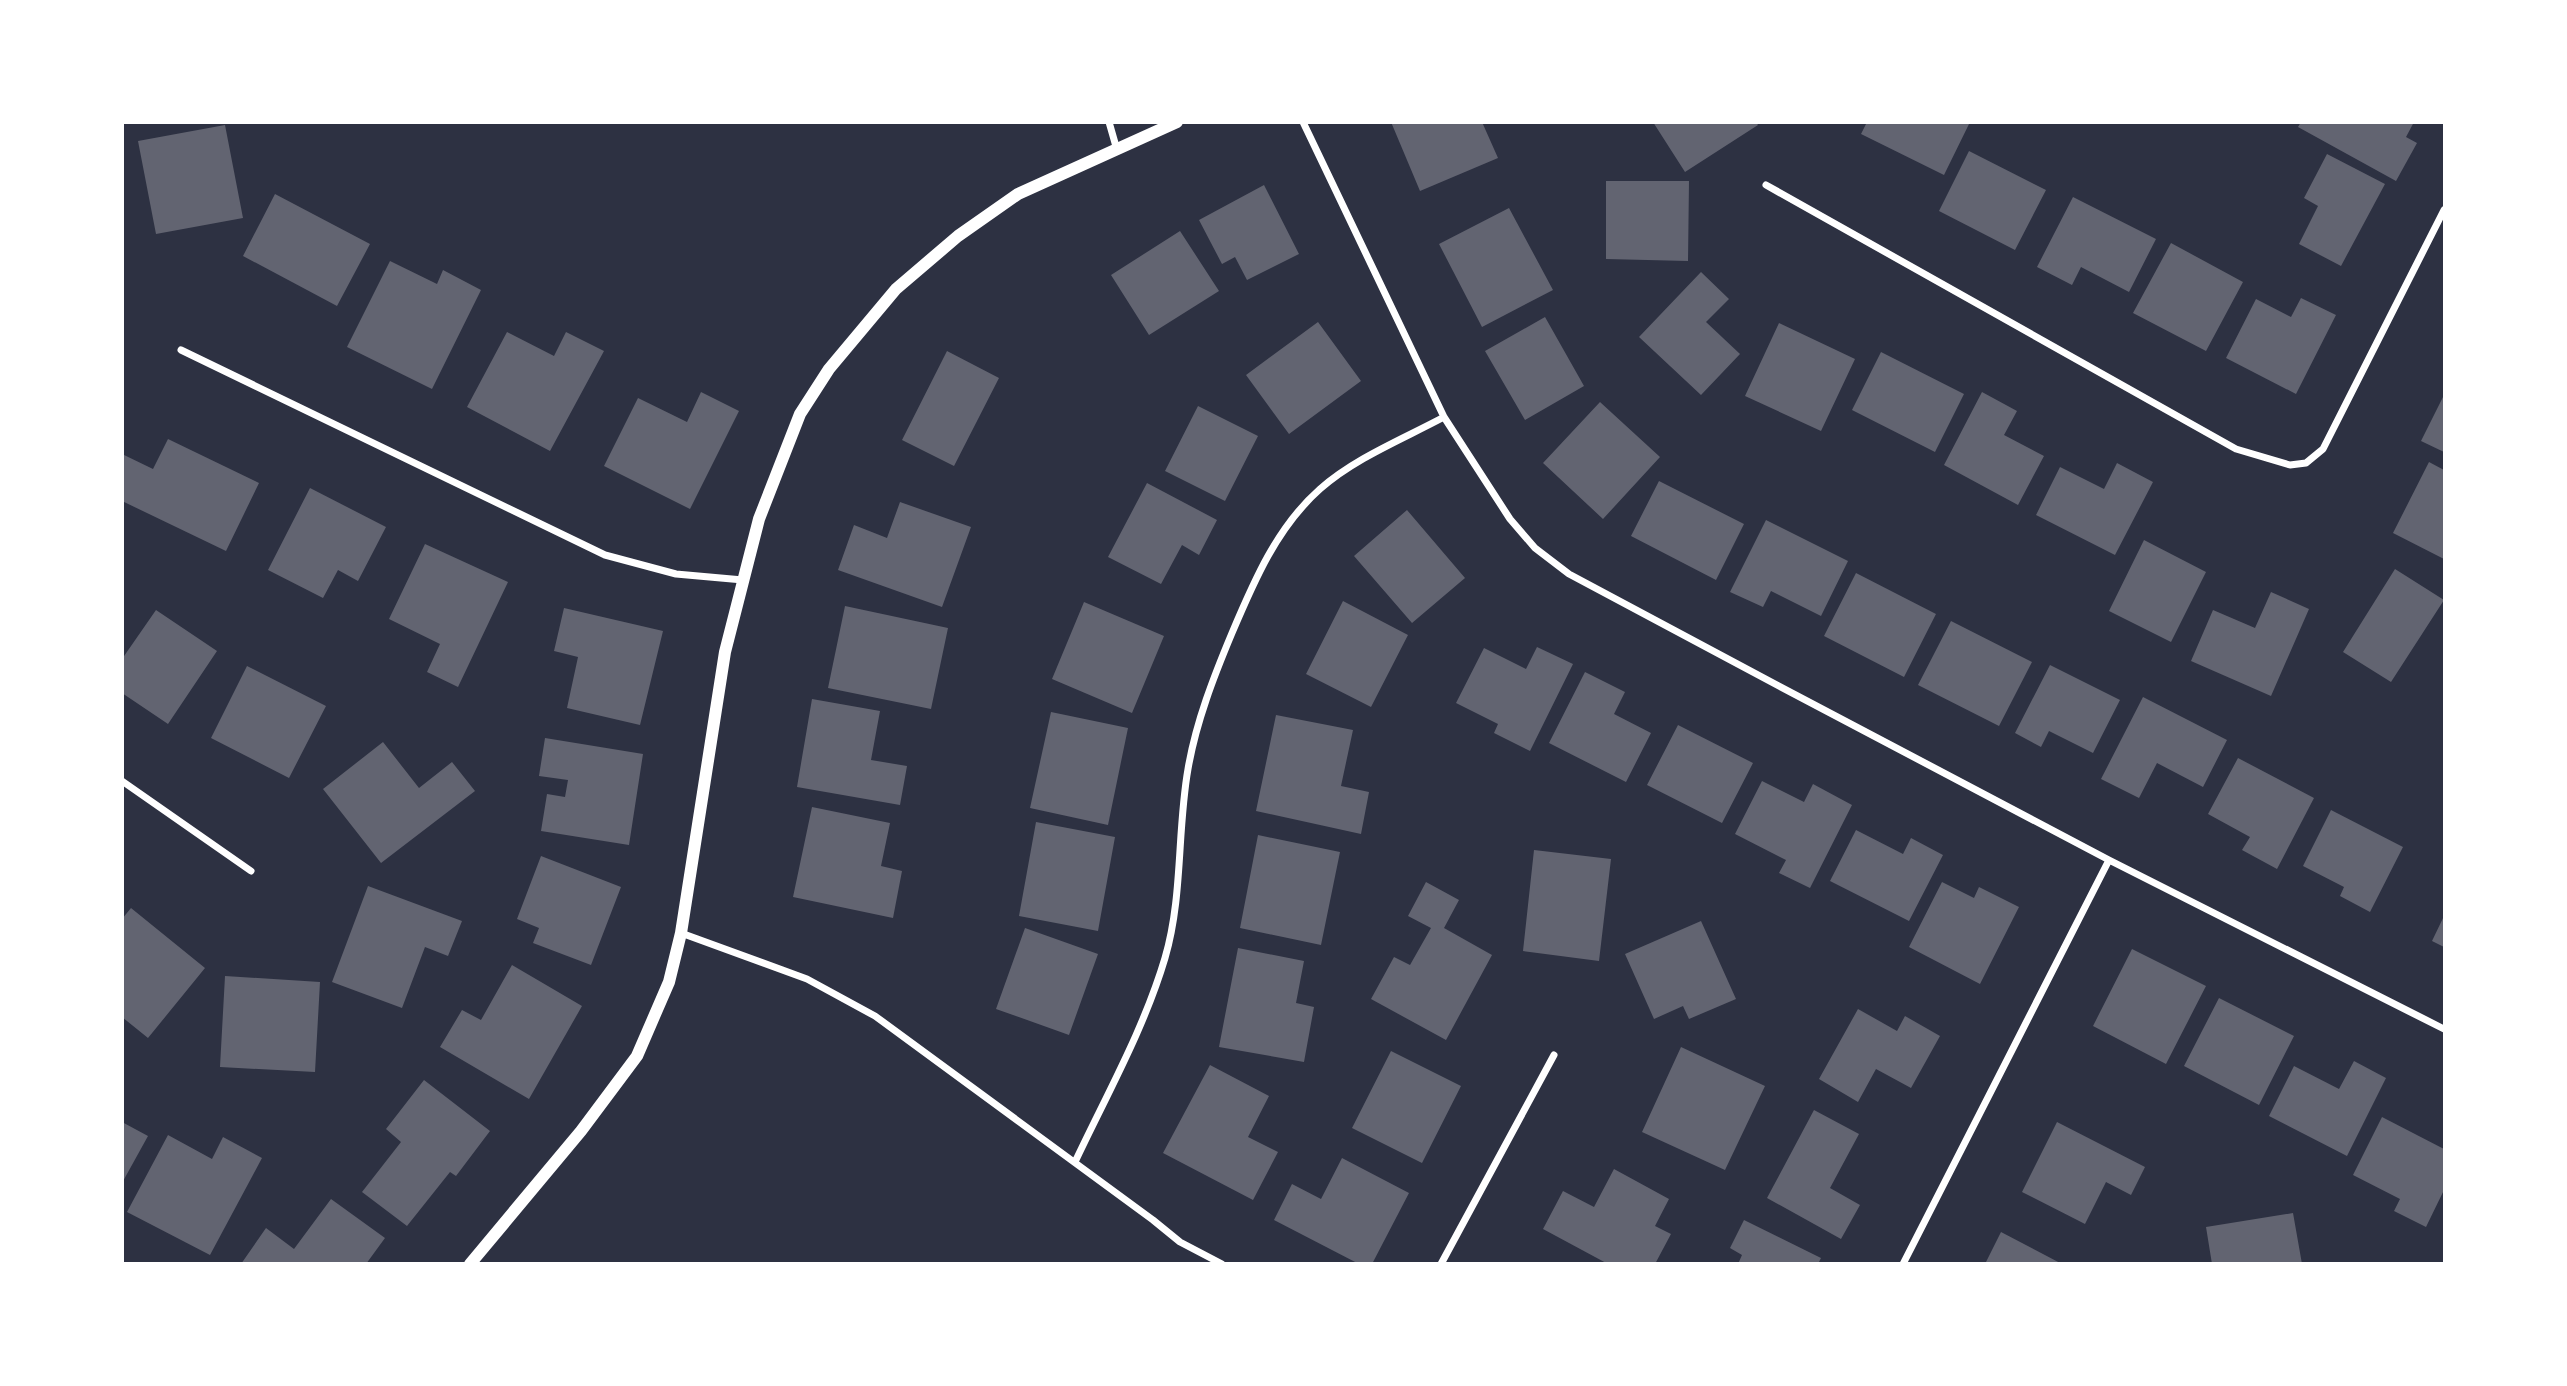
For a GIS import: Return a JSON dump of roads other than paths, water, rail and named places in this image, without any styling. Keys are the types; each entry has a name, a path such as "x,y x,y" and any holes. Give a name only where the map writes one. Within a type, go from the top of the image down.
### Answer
{"street":[{"path":"1109,122 1117,151"},
{"path":"470,1264 580,1131 637,1056 669,982 681,933 724,652 759,519 800,414 829,369 896,289 958,236 1018,194 1177,122"},
{"path":"1303,122 1444,417 1510,519 1535,548 1569,574 2109,860 2445,1029"},
{"path":"1766,185 2236,449 2290,466 2306,463 2323,449 2445,210"},
{"path":"181,350 605,555 676,574 743,580"},
{"path":"1075,1163 1145,1012 1165,957 1174,913 1188,768 1209,687 1259,570 1290,521 1321,489 1363,460 1444,417"},
{"path":"122,781 251,871"},
{"path":"1903,1264 2109,860"},
{"path":"681,933 807,979 875,1016 1180,1242 1222,1264"},
{"path":"1441,1264 1554,1055"}]}
